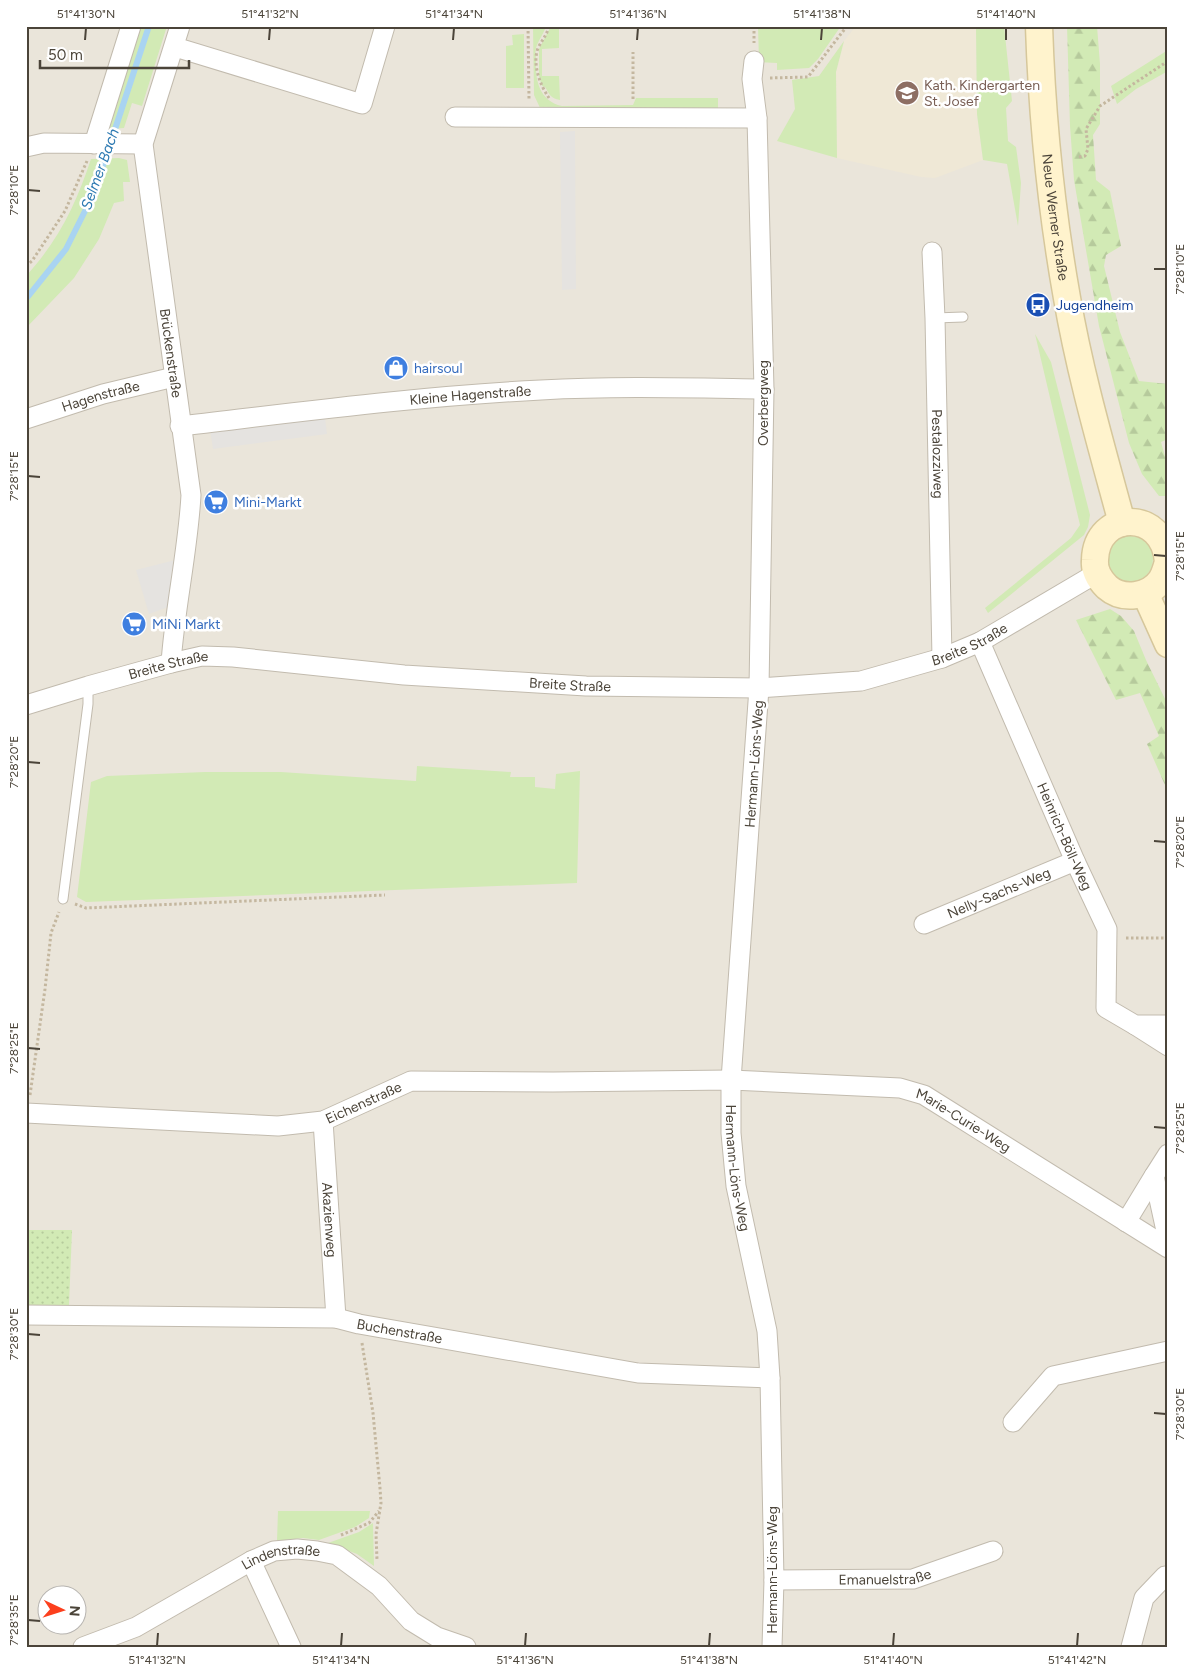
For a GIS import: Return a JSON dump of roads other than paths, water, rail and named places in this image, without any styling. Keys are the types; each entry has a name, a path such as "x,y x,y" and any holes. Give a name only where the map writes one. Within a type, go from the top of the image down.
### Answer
{"main road":[{"name":"Neue Werner Straße","path":"1039,26 1048,171 1059,253 1085,384 1122,523"},
{"path":"1134,522 1146,525 1157,532 1167,552 1161,581 1145,593 1126,596 1109,588 1097,574 1094,563 1098,542 1112,527 1122,523 1134,522"},
{"path":"1145,593 1168,644"}],"street":[{"path":"99,143 131,26"},
{"name":"Brückenstraße","path":"171,662 174,622 191,495 136,143 175,47 180,26"},
{"path":"175,47 362,104 385,26"},
{"name":"Overbergweg","path":"753,70 757,118 764,389 759,688"},
{"path":"454,118 757,118"},
{"path":"26,147 44,143 136,143"},
{"name":"Pestalozziweg","path":"932,252 942,658"},
{"name":"Hagenstraße","path":"26,420 103,394 174,377"},
{"name":"Kleine Hagenstraße","path":"180,426 420,398 542,390 764,389"},
{"name":"Breite Straße","path":"26,705 171,662 202,656 233,657 404,675 586,686 759,688 861,681 942,658 980,642 1097,574"},
{"name":"Heinrich-Böll-Weg","path":"980,642 1075,861 1107,929 1106,1008 1168,1046"},
{"name":"Hermann-Löns-Weg","path":"759,688 731,1080 736,1186 767,1331 770,1378 774,1580 772,1647"},
{"name":"Nelly-Sachs-Weg","path":"924,924 1075,861"},
{"path":"1135,1025 1168,1025"},
{"name":"Eichenstraße","path":"27,1113 278,1126 323,1121 411,1081 731,1080"},
{"name":"Marie-Curie-Weg","path":"731,1080 900,1088 924,1094 1168,1248"},
{"name":"Akazienweg","path":"323,1121 336,1318"},
{"path":"1126,1222 1168,1154"},
{"path":"1154,1176 1168,1240"},
{"name":"Buchenstraße","path":"26,1315 336,1318 359,1324 638,1372 770,1378"},
{"path":"1013,1422 1053,1376 1168,1351"},
{"name":"Lindenstraße","path":"83,1647 136,1627 250,1562 274,1551 298,1549 337,1555 379,1586 411,1621 437,1637 466,1647"},
{"name":"Emanuelstraße","path":"774,1580 913,1579 992,1551"},
{"path":"250,1562 291,1647"},
{"path":"1131,1647 1144,1598 1167,1575"}],"lane":[{"path":"935,318 963,316"},
{"path":"63,899 87,713 88,686"}],"waterway":[{"name":"Selmer Bach","path":"26,299 66,249 94,193 149,26"}],"place":[{"name":"Kath. Kindergarten St. Josef","path":"907,93"},
{"name":"Jugendheim","path":"1038,305"},
{"name":"hairsoul","path":"396,368"},
{"name":"Mini-Markt","path":"216,502"},
{"name":"MiNi Markt","path":"134,624"}]}
